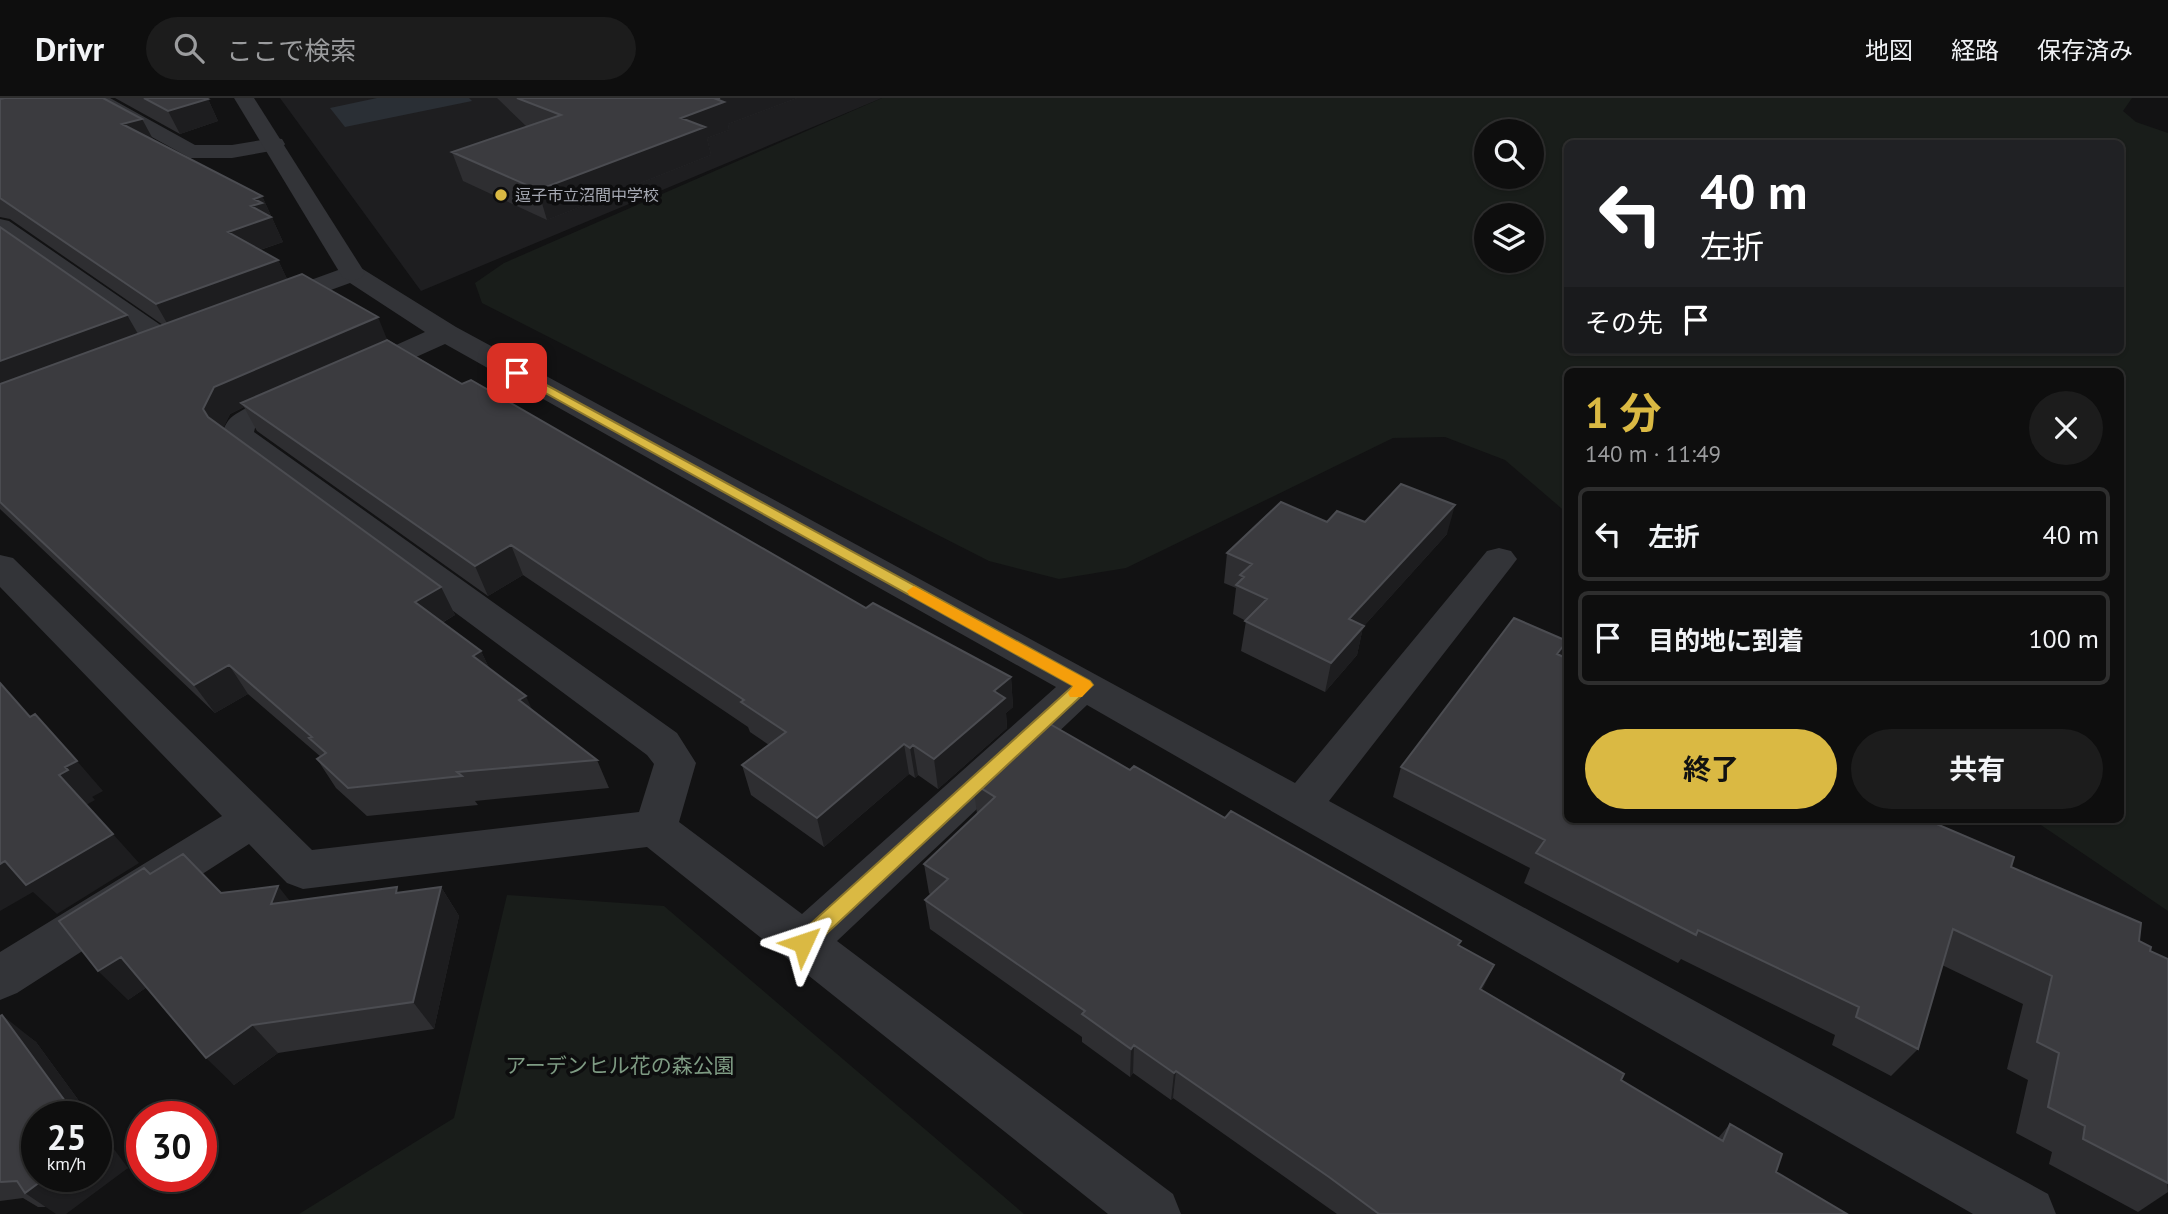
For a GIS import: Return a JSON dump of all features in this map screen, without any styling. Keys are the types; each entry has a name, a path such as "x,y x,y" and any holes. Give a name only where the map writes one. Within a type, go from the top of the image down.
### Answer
{"street":[{"path":"95,98 190,151 240,151 274,144"},
{"path":"244,98 352,273 446,334 1084,685 2028,1214"},
{"path":"0,226 167,344"},
{"path":"251,311 352,273"},
{"path":"446,334 242,423 237,435 662,744 675,763 669,790 654,828"},
{"path":"1300,806 1499,559"},
{"path":"0,566 303,870 654,828 1153,1214"},
{"path":"803,943 1084,685"},
{"path":"0,978 253,820"}],"shaded area":[{"name":"逗子市立沼間中学校","path":"280,98 882,98 421,291"},
{"path":"377,98 469,98 472,101 345,127 330,108"}],"green space":[{"path":"882,98 2132,98 2123,111 2136,122 2168,133 2168,911 2038,823 2124,823 2124,368 1564,368 1564,511 1505,460 1445,437 1393,438 1126,568 1059,579 989,561 482,303 475,283 504,263"},
{"name":"アーデンヒル花の森公園","path":"507,895 664,906 1024,1214 299,1214 454,1118"}],"building":[{"path":"103,98 142,119 122,124 262,196 254,199 262,203 251,206 271,217 228,232 278,260 156,304 0,198 0,99"},
{"path":"144,98 206,98 208,99 168,111"},
{"path":"517,98 720,98 716,99 724,102 681,118 705,127 538,190 452,152 561,115"},
{"path":"0,227 127,315 0,361"},
{"path":"302,274 378,317 214,387 203,409 208,417 441,587 415,602 481,651 473,656 526,696 519,700 597,760 457,772 462,776 348,788 317,759 326,753 309,738 312,737 229,665 194,685 0,502 0,384"},
{"path":"387,340 462,384 471,380 866,608 873,603 1011,677 994,691 1005,698 934,759 913,745 910,748 904,744 817,818 742,765 786,732 741,702 744,700 511,545 475,566 241,403"},
{"path":"1401,484 1455,505 1349,619 1364,626 1331,663 1245,621 1267,599 1236,585 1244,577 1240,575 1252,564 1227,553 1281,502 1327,522 1337,511 1365,522"},
{"path":"1514,618 1564,640 1564,645 1557,654 1564,657 1564,823 1934,823 2014,857 2011,867 2141,923 2139,941 2151,947 2150,951 2168,959 2168,1183 2083,1139 2085,1126 2048,1107 2059,1053 2037,1042 2052,976 1953,929 1918,1049 1856,1017 1859,1007 1698,930 1696,935 1536,853 1545,840 1401,767"},
{"path":"0,683 30,717 35,714 77,761 65,767 68,770 59,775 113,834 26,885 5,861 0,864"},
{"path":"1043,720 1130,770 1134,766 1225,818 1231,811 1461,941 1458,945 1494,965 1480,989 1624,1074 1621,1080 1723,1141 1730,1124 1782,1154 1776,1172 1847,1214 1379,1214 1176,1071 1174,1073 1134,1045 1131,1049 1082,1014 1085,1011 925,900 948,879 924,864 995,797 973,783"},
{"path":"183,854 221,893 278,886 271,904 397,887 396,893 441,887 413,1002 252,1025 206,1058 121,957 98,971 59,921 144,868 150,874"},
{"path":"2,1015 65,1101 21,1101 21,1187 17,1181 0,1181"}],"slow traffic":[{"path":"914,591 1084,685 1076,693"}],"place":[{"name":"逗子市立沼間中学校","path":"501,195"}],"route":[{"path":"517,373 1084,685 803,943"}]}
